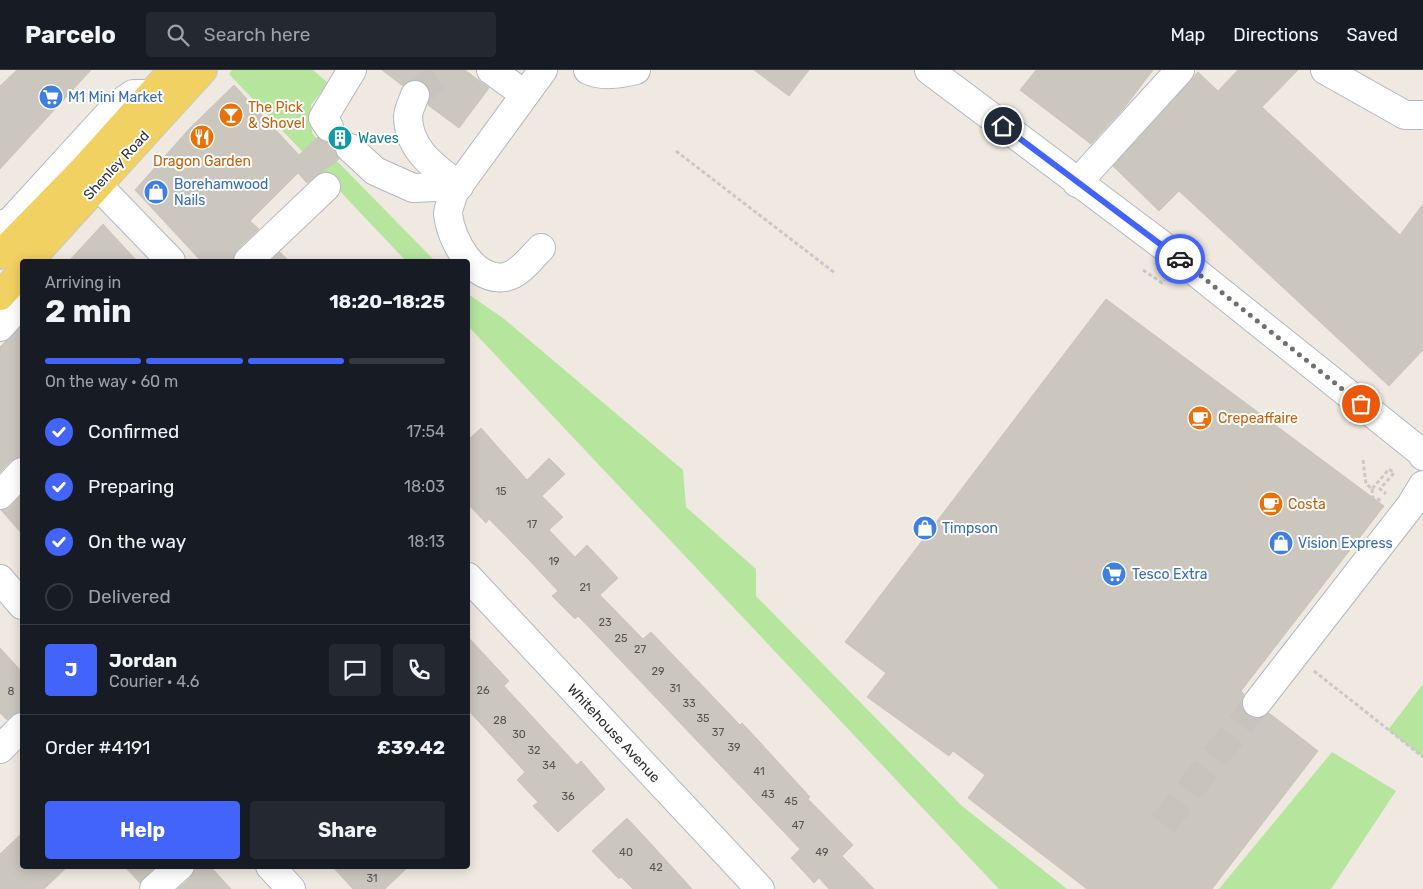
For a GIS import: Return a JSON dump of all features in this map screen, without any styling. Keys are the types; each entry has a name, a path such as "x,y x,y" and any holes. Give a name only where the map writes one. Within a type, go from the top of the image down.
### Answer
{"main road":[{"name":"Shenley Road","path":"30,259 152,94 173,70"},
{"name":"Shenley Road","path":"0,255 91,177 203,70"},
{"path":"0,296 20,274"}],"street":[{"path":"329,127 323,118 352,70"},
{"path":"491,70 524,94"},
{"path":"467,259 456,240 448,213 454,192 543,70"},
{"path":"588,70 596,74 618,74 636,70"},
{"path":"929,70 1162,245 1423,454"},
{"path":"1077,183 1180,70"},
{"path":"1325,70 1405,115 1423,115"},
{"path":"0,225 10,222 117,106 133,94 152,94"},
{"path":"415,95 408,116 414,146 431,165 459,186"},
{"path":"350,148 375,171 413,188 459,186"},
{"path":"91,177 169,259"},
{"path":"250,259 326,187"},
{"path":"470,263 482,273 495,278 507,277 521,270 541,248"},
{"path":"0,328 20,304"},
{"path":"0,495 20,474"},
{"path":"1257,704 1411,505 1423,485"},
{"path":"0,579 20,603"},
{"name":"Whitehouse Avenue","path":"470,579 760,889"},
{"path":"0,749 20,729"},
{"path":"154,889 177,869"},
{"path":"273,869 292,889"}],"path":[{"path":"676,151 835,273"},
{"path":"1363,460 1366,484 1372,488"},
{"path":"1381,500 1373,498 1372,488 1389,469 1394,473 1380,489 1386,494 1392,488"},
{"path":"1320,664 1314,672 1423,757"}],"green space":[{"path":"232,70 313,70 328,83 311,105 312,133 329,153 433,259 404,259 229,74"},
{"path":"470,295 503,318 683,470 686,507 756,569 756,596 962,806 1067,889 999,889 470,328"},
{"path":"1423,684 1423,757 1388,730"},
{"path":"1332,752 1396,791 1331,889 1219,889"}],"building":[{"path":"17,70 91,70 0,169 0,86"},
{"path":"382,70 465,70 489,88 459,128 428,105 430,93 427,85 420,80 413,80 403,86"},
{"path":"754,70 809,70 789,96"},
{"path":"1036,70 1153,70 1124,108 1091,144 1020,90"},
{"path":"1238,70 1298,70 1262,107 1400,235 1423,204 1423,350 1389,386 1179,191 1159,211 1113,166 1198,72 1218,91"},
{"path":"234,85 299,155 318,137 330,143 337,140 335,152 339,159 307,183 298,173 250,221 259,229 237,250 234,259 199,259 135,190 189,129"},
{"path":"103,224 135,259 71,259"},
{"path":"280,252 287,259 272,259"},
{"name":"Tesco Extra","path":"1106,299 1384,506 1241,691 1244,694 1242,708 1248,716 1262,718 1269,713 1318,751 1212,889 1087,889 968,798 985,775 953,751 949,756 867,697 886,673 845,642"},
{"path":"20,327 20,458 11,461 0,472 0,347"},
{"path":"481,428 527,480 549,458 565,474 542,496 563,517 549,530 575,557 587,545 618,578 600,595 643,639 651,632 740,725 742,723 758,740 810,797 808,799 853,845 842,856 874,889 829,889 819,878 814,883 791,858 800,849 578,616 575,619 552,596 558,591 530,561 489,519 486,523 470,506 470,438"},
{"path":"20,496 20,532 1,510 11,506"},
{"path":"470,639 509,681 504,686 577,765 581,761 605,789 558,832 533,806 538,802 517,780 525,772 470,712"},
{"path":"0,648 20,670 20,712 7,720 0,713"},
{"path":"627,818 692,889 633,889 621,877 619,879 592,851"},
{"path":"20,835 20,869 65,869 44,889 0,889 0,854"},
{"path":"127,869 153,869 140,883"},
{"path":"194,869 213,869 231,889 178,889 191,877"},
{"path":"335,869 406,869 385,889 353,889"}],"tunnel":[{"path":"415,95 445,70"},
{"path":"1163,824 1257,703"}],"way so far":[{"path":"1180,259 1361,404"}],"place":[{"name":"M1 Mini Market","path":"51,97"},
{"name":"The Pick & Shovel","path":"231,115"},
{"name":"Dragon Garden","path":"202,137"},
{"name":"Waves","path":"340,138"},
{"name":"Borehamwood Nails","path":"156,192"},
{"name":"Crepeaffaire","path":"1200,418"},
{"name":"Costa","path":"1271,504"},
{"name":"Timpson","path":"925,528"},
{"name":"Vision Express","path":"1281,543"},
{"name":"Tesco Extra","path":"1114,574"}],"route":[{"path":"1003,126 1180,259"}]}
